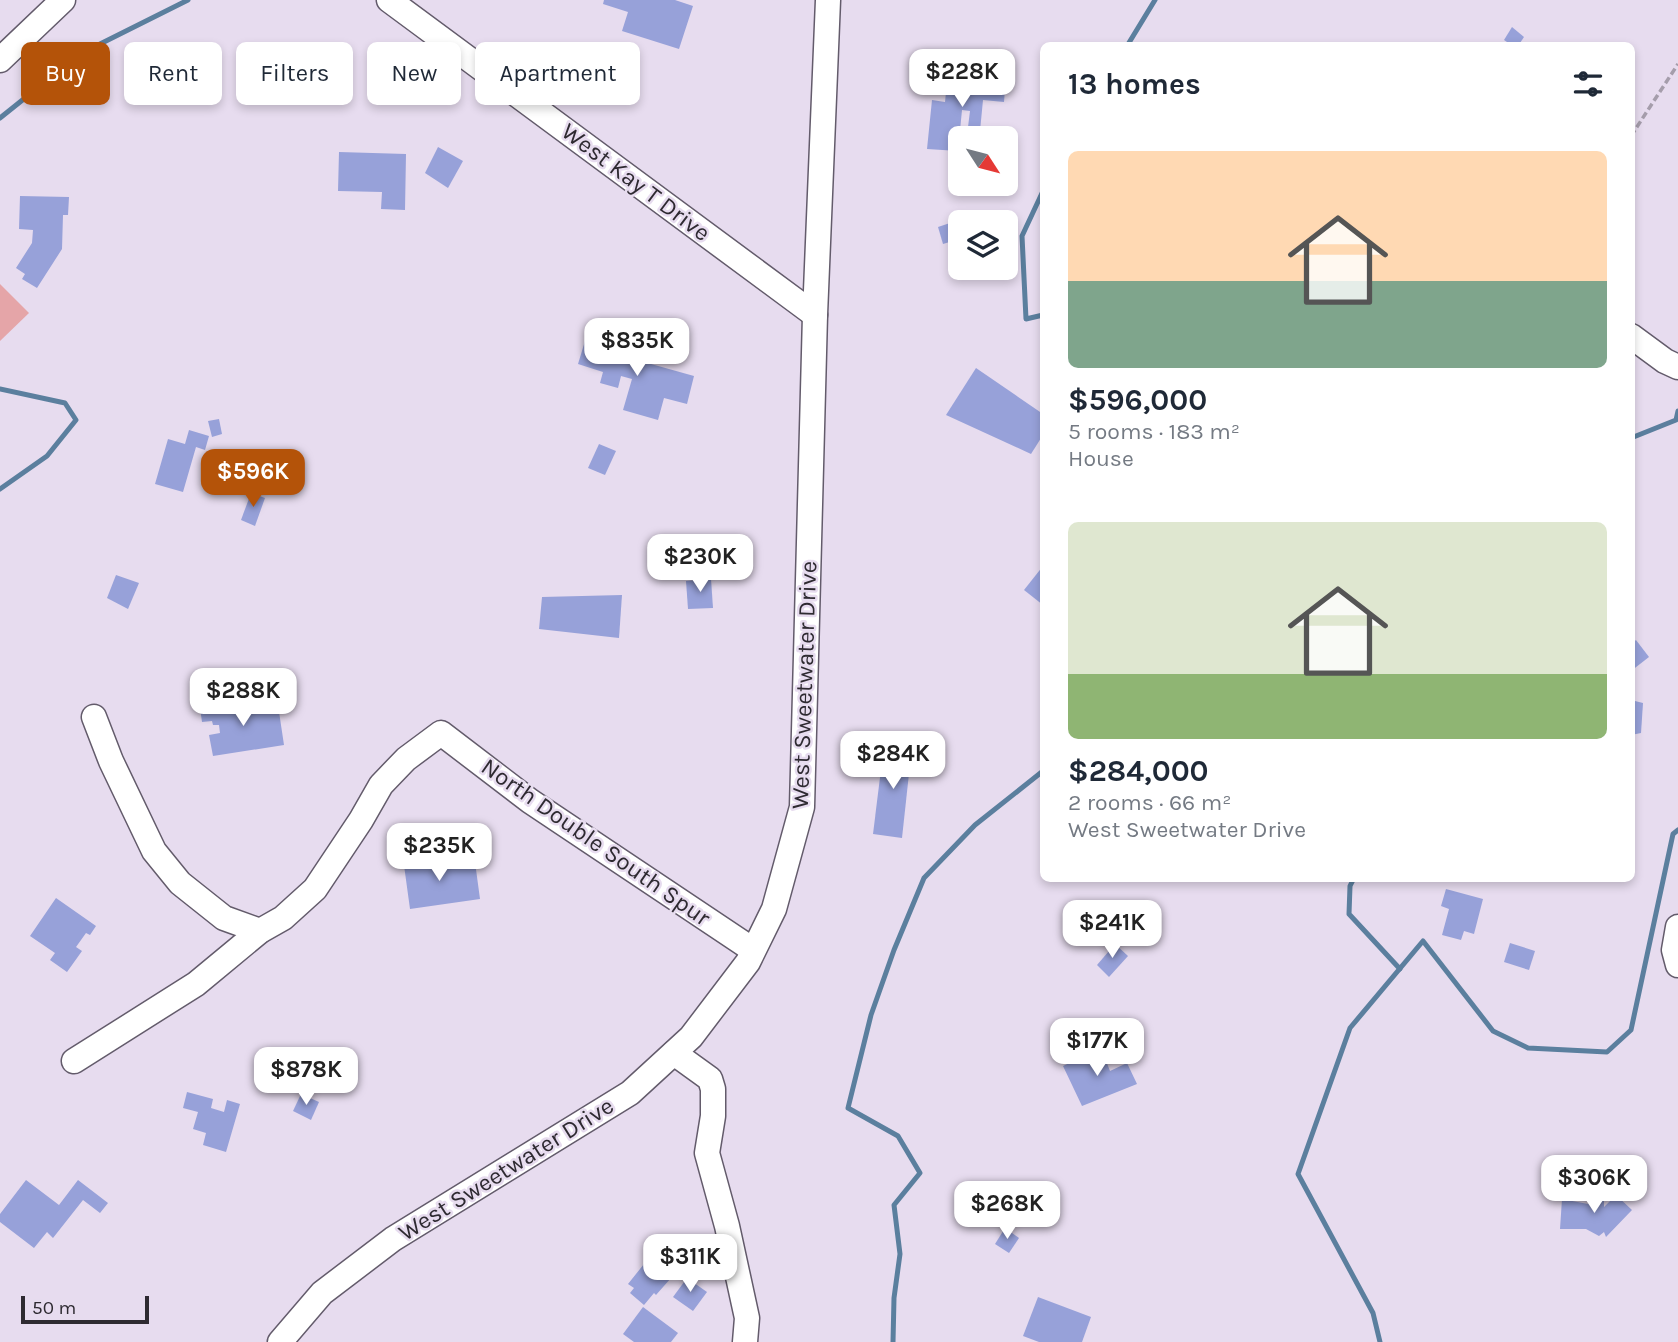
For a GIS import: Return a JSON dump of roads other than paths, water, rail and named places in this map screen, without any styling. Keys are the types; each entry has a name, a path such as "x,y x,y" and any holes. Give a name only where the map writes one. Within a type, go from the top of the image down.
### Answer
{"street":[{"path":"0,61 41,9 63,0"},
{"name":"West Kay T Drive","path":"389,0 815,315"},
{"name":"West Sweetwater Drive","path":"280,1342 321,1293 393,1239 630,1093 691,1038 748,962 774,909 802,807 815,315 828,0"},
{"path":"1635,339 1678,367"},
{"path":"94,717 111,761 154,851 180,883 224,918 260,931"},
{"name":"North Double South Spur","path":"260,931 283,918 315,889 381,785 407,758 440,733 530,801 753,950"},
{"path":"1678,927 1674,950 1678,965"},
{"path":"74,1062 196,984 260,931"},
{"path":"674,1053 710,1079 713,1089 713,1116 707,1153 727,1226 747,1318 745,1342"}],"waterway":[{"path":"0,118 80,54 188,0"},
{"path":"1129,42 1155,0"},
{"path":"1040,197 1022,236 1026,319 1040,316"},
{"path":"0,389 65,403 76,420 47,456 0,489"},
{"path":"1635,436 1676,420 1678,411"},
{"path":"893,1342 894,1298 900,1254 894,1205 920,1173 898,1136 848,1108 871,1015 924,878 975,825 1040,773"},
{"path":"1380,1342 1373,1313 1298,1174 1350,1028 1423,941 1493,1031 1528,1048 1607,1052 1631,1030 1673,834 1678,830"},
{"path":"1352,882 1349,914 1400,969"}]}
